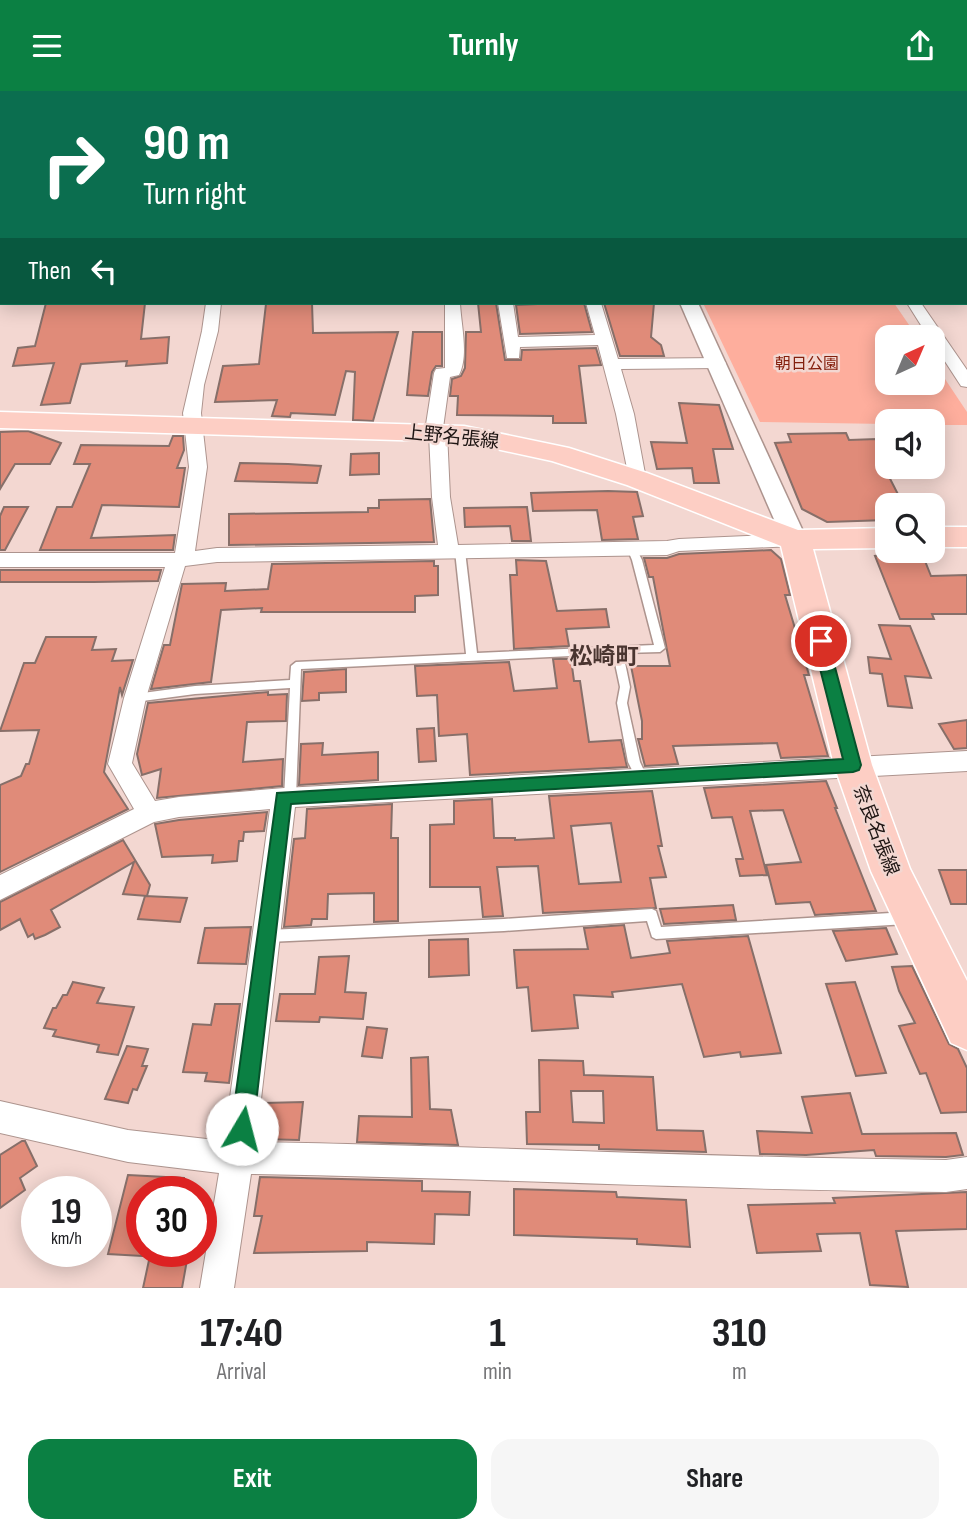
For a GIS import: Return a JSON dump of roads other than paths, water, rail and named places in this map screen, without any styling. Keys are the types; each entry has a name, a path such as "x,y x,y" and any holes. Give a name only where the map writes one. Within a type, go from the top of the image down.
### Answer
{"main road":[{"name":"上野名張線","path":"0,420 436,432 518,443 637,479 795,540 875,538"},
{"path":"945,537 967,537"},
{"name":"奈良名張線","path":"795,540 853,765 891,871 967,1028"}],"street":[{"path":"149,813 120,764 135,698 180,559 196,494 198,467 191,413 195,385 210,331 213,305"},
{"path":"452,305 455,358 453,372 442,373 436,432 441,497 454,552"},
{"path":"505,305 512,350 604,340"},
{"path":"595,305 625,414 637,479"},
{"path":"0,560 180,559 217,555 632,548 795,540 690,305"},
{"path":"916,305 960,362 967,382"},
{"path":"611,364 718,363"},
{"path":"0,888 149,813 179,807 287,797 967,761"},
{"path":"217,1288 238,1157 287,797"},
{"path":"0,1118 128,1146 213,1157 471,1162 818,1175 946,1176 967,1173"}],"lane":[{"path":"287,797 296,666 660,648 632,548"},
{"path":"454,552 472,658"},
{"path":"617,650 625,687 622,703 634,762 641,777"},
{"path":"135,698 195,690 293,684"},
{"path":"267,936 454,928 652,915 656,933 914,917"}],"district":[{"name":"松崎町","path":"604,656"}],"park label":[{"name":"朝日公園","path":"807,363"}]}
